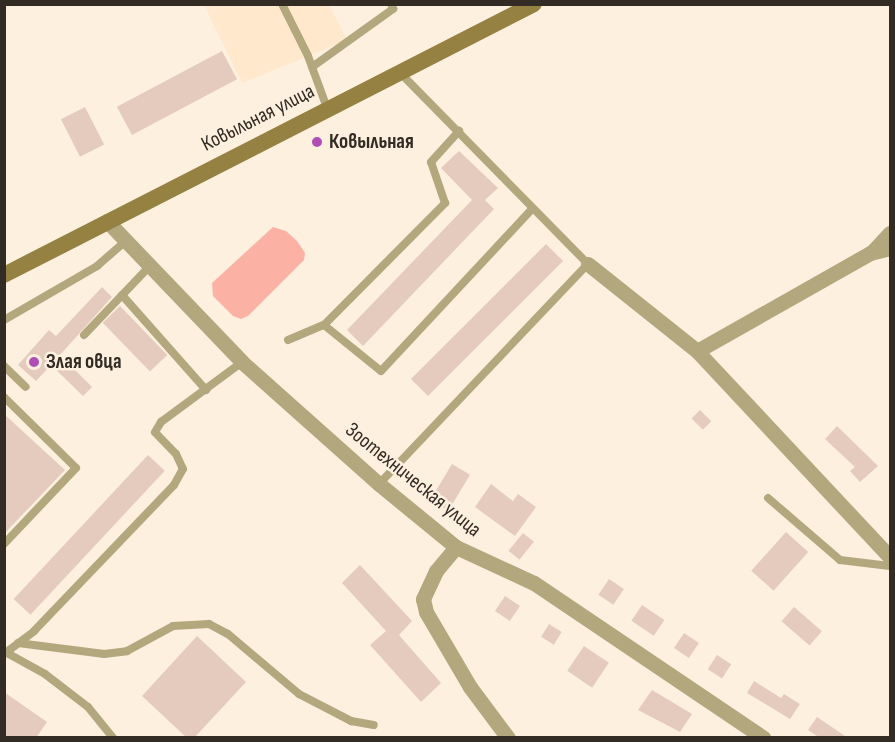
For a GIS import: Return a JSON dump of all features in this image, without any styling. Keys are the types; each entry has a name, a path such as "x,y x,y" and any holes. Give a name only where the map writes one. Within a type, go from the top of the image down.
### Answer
{"main road":[{"name":"Ковыльная улица","path":"4,275 534,4"}],"street":[{"name":"Зоотехническая улица","path":"107,221 242,362 379,484 456,547 534,583 764,738"},
{"path":"697,351 870,253 891,233"},
{"path":"870,253 891,248"},
{"path":"588,264 697,351 891,557"},
{"path":"456,547 436,571 423,599 426,612 471,687 508,738"}],"lane":[{"path":"282,4 312,68 327,108"},
{"path":"312,68 393,9 391,4"},
{"path":"379,484 588,264 531,210 514,186 399,72"},
{"path":"288,340 324,324 445,203 431,162 459,131"},
{"path":"324,324 381,371 531,210"},
{"path":"4,320 97,266 126,241"},
{"path":"84,335 150,266"},
{"path":"122,295 206,390"},
{"path":"113,738 88,707 45,674 6,653 174,485 183,469 177,454 155,432 161,422 242,362"},
{"path":"4,366 26,387"},
{"path":"4,397 76,468 4,544"},
{"path":"768,498 840,560 891,566"},
{"path":"18,643 104,654 127,651 173,626 209,624 299,694 351,721 374,725"}],"shaded area":[{"path":"204,5 329,5 347,40 242,83"},
{"path":"273,227 286,231 297,241 305,253 304,260 248,316 241,319 233,316 213,296 212,283"}],"building":[{"path":"222,51 237,79 132,135 117,107"},
{"path":"85,107 104,144 80,157 61,119"},
{"path":"459,151 498,188 485,200 494,209 363,346 347,330 472,200 441,168"},
{"path":"546,244 563,261 428,396 411,379"},
{"path":"102,287 112,297 60,355 92,387 83,396 51,365 36,381 18,365 49,330 56,336"},
{"path":"120,306 167,355 150,372 103,323"},
{"path":"700,410 711,421 703,430 692,418"},
{"path":"4,414 65,470 4,534"},
{"path":"837,426 878,466 860,482 850,471 855,467 825,439"},
{"path":"148,455 165,471 30,615 14,599"},
{"path":"452,464 470,475 448,511 430,500"},
{"path":"491,484 513,501 518,494 536,507 515,536 475,507"},
{"path":"786,532 808,552 773,591 751,571"},
{"path":"523,533 534,542 519,560 509,551"},
{"path":"360,565 412,621 399,635 441,683 421,702 370,645 386,631 342,583"},
{"path":"609,579 624,589 613,605 598,595"},
{"path":"505,596 520,606 510,621 495,611"},
{"path":"642,605 664,620 654,636 631,621"},
{"path":"794,607 822,631 809,646 782,621"},
{"path":"549,624 562,632 554,645 541,637"},
{"path":"684,633 699,643 689,658 674,648"},
{"path":"197,636 246,682 194,738 187,738 142,696"},
{"path":"584,646 609,663 592,688 567,671"},
{"path":"717,655 731,664 722,679 708,669"},
{"path":"754,681 781,698 784,694 800,704 790,719 747,693"},
{"path":"652,690 692,714 680,732 638,710"},
{"path":"4,692 47,722 36,738 4,738"},
{"path":"817,717 848,738 820,738 808,730"}],"place":[{"name":"Ковыльная","path":"317,142"},
{"name":"Злая овца","path":"34,362"}]}
